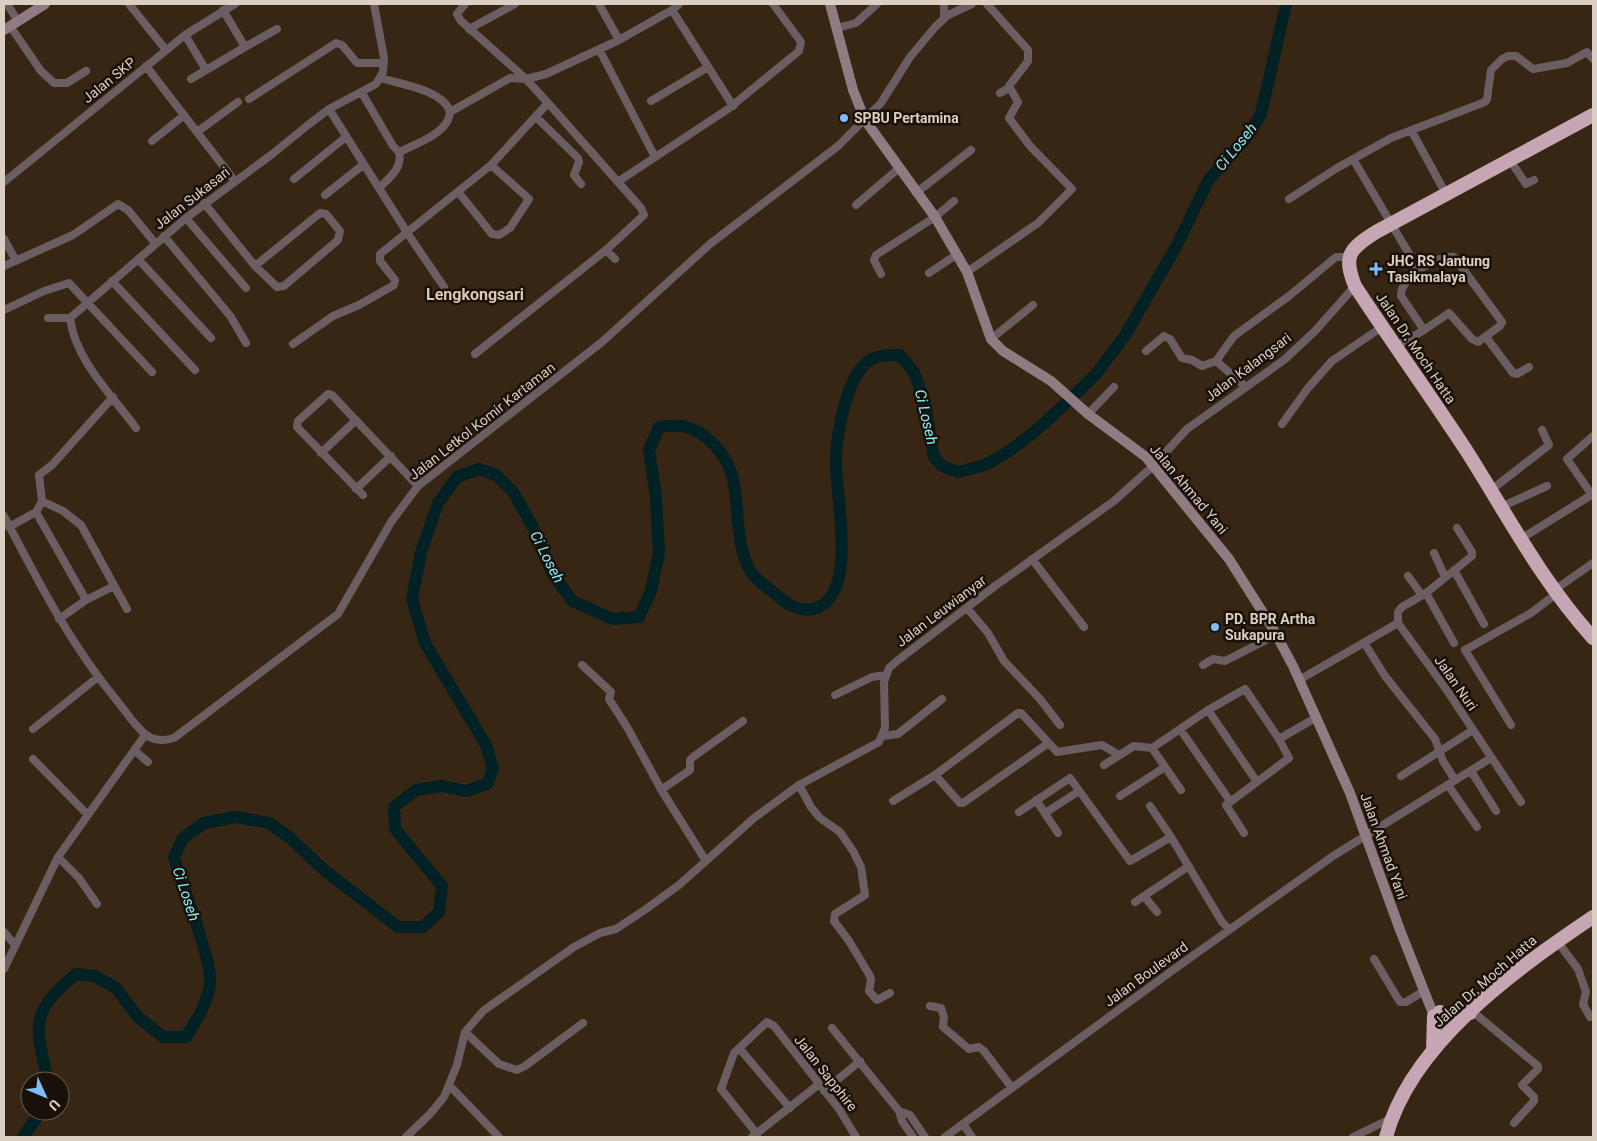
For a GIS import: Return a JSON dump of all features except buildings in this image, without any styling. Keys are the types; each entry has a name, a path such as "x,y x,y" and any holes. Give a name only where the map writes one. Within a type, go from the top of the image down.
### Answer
{"highway":[{"path":"1348,257 1366,238 1593,115"},
{"name":"Jalan Dr. Moch Hatta","path":"1348,257 1349,272 1355,286 1491,490 1519,540 1554,593 1593,638"},
{"name":"Jalan Dr. Moch Hatta","path":"1386,1137 1392,1118 1411,1081 1450,1032 1471,1012 1558,941 1593,917"},
{"path":"1433,1051 1437,1014 1450,1016 1471,1012"}],"street":[{"path":"7,4 10,26 36,64 54,83 67,83 86,71"},
{"path":"10,26 45,4"},
{"path":"129,4 166,50"},
{"name":"Jalan SKP","path":"4,182 185,35 235,4"},
{"path":"374,4 384,51 384,63 380,78 435,95 446,102 450,112 448,122 440,129 399,152"},
{"path":"465,4 457,16 469,29 526,79 619,181 643,210 644,215 606,250 475,354"},
{"path":"469,29 515,4"},
{"path":"599,4 619,40"},
{"path":"450,112 505,80 514,78 526,79 546,74 600,49 672,10 679,4"},
{"path":"619,181 733,106 802,47 800,40 773,4"},
{"name":"Jalan Ahmad Yani","path":"830,4 864,120 935,218 956,254 966,272 991,339 1003,351 1041,374 1088,414 1143,453 1229,559 1276,635 1317,717 1350,793 1426,996 1450,1032"},
{"path":"837,28 856,23 877,4"},
{"path":"944,4 944,17"},
{"name":"Jalan Letkol Komir Kartaman","path":"145,735 158,740 176,737 338,614 391,522 418,486 602,342 710,244 827,154 864,120 888,93 918,46 944,17 972,4"},
{"path":"988,4 1028,50 1028,61 1009,88 1000,93"},
{"path":"223,10 245,47"},
{"path":"672,10 733,106"},
{"path":"191,79 277,28"},
{"path":"185,35 206,70"},
{"path":"249,99 336,43 342,45 357,63 384,63"},
{"path":"600,49 655,157"},
{"path":"1289,199 1391,138 1487,101 1491,70 1497,62 1508,56 1516,56 1532,69 1567,63 1588,52 1593,59"},
{"path":"146,66 234,180"},
{"path":"651,101 708,67"},
{"name":"Jalan Sukasari","path":"70,318 155,243 234,180 271,155 329,109 362,93 380,78"},
{"path":"966,272 1038,223 1072,189 1030,146 1010,120 1009,116 1018,102 1009,88"},
{"path":"362,93 393,146 399,152 401,160 399,166 379,188"},
{"path":"197,132 238,102"},
{"path":"293,344 333,316 359,305 394,285 394,280 380,261 379,255 408,234 491,165 548,103"},
{"path":"329,109 444,287"},
{"path":"152,141 183,116"},
{"path":"536,117 578,158 579,162 574,175 582,184"},
{"path":"1411,130 1446,194"},
{"path":"294,179 346,137"},
{"path":"916,193 970,150"},
{"path":"1353,159 1418,269"},
{"path":"1510,160 1526,184 1534,180"},
{"path":"325,195 364,164"},
{"path":"459,193 492,234 499,235 508,230 529,199 491,165"},
{"path":"856,205 898,169"},
{"path":"881,274 874,260 876,255 935,218 954,201"},
{"path":"4,266 73,235 117,204 126,208 155,243"},
{"path":"204,204 255,266 273,284 281,287 338,240 340,231 326,214 320,214 255,266"},
{"path":"186,218 246,288"},
{"path":"164,236 231,317 246,343"},
{"path":"4,240 16,261"},
{"path":"606,250 615,259"},
{"path":"929,272 956,254"},
{"path":"1146,351 1164,336 1170,340 1182,358 1192,360 1202,366 1216,361 1234,336 1336,257 1348,257"},
{"path":"1395,347 1424,330 1447,313 1451,314 1475,342 1486,338 1500,326 1502,322 1454,257 1443,258 1418,269 1404,285 1401,296 1424,330"},
{"path":"138,259 211,338"},
{"path":"112,281 195,370"},
{"path":"4,310 44,291 68,283 152,372"},
{"name":"Jalan Kalangsari","path":"1154,465 1188,429 1284,360 1355,286"},
{"path":"991,339 1033,305"},
{"path":"48,318 70,318 72,331 82,354 136,428"},
{"path":"1282,424 1308,388 1332,361 1382,327"},
{"path":"1486,338 1513,373 1517,374 1530,367"},
{"path":"1216,361 1246,387"},
{"path":"1088,414 1114,387"},
{"path":"363,495 298,429 296,424 329,394 418,486"},
{"path":"9,527 36,512 42,501 39,475 52,465 113,397"},
{"path":"321,453 356,420"},
{"path":"1491,490 1549,445 1542,430"},
{"path":"1519,540 1593,494 1567,459 1593,436"},
{"path":"356,489 391,456"},
{"name":"Jalan Leuwianyar","path":"886,675 897,661 966,608 1032,559 1095,517 1154,465"},
{"path":"1501,507 1546,486"},
{"path":"42,501 63,511 81,525 127,609"},
{"path":"36,512 86,600"},
{"path":"4,516 34,578 58,619 98,676 145,735 58,857 4,969"},
{"path":"1299,680 1365,644 1398,623 1400,609 1446,577 1472,554 1457,528"},
{"path":"1434,553 1446,577"},
{"path":"1032,559 1084,627"},
{"path":"1511,725 1465,650 1531,613 1593,563"},
{"path":"1454,570 1484,624"},
{"path":"1408,576 1423,593 1454,643"},
{"path":"58,619 86,600 114,586"},
{"path":"966,608 988,633 1004,660 1028,685 1060,725"},
{"name":"Jalan Nuri","path":"1398,623 1521,802"},
{"path":"1203,665 1213,659 1225,661 1276,635"},
{"path":"1365,644 1385,676 1422,721 1440,749 1452,783 1477,827"},
{"path":"582,665 611,692 608,699 627,727 661,790 706,861"},
{"path":"409,1136 444,1097 465,1032 488,1006 523,984 574,947 600,934 616,929 646,909 706,861 754,818 799,785 874,745 883,736 886,728 886,675 872,677 835,695"},
{"path":"33,729 98,676"},
{"path":"1104,765 1134,746 1152,748 1208,710 1245,689 1279,739 1289,759 1230,800 1226,807 1244,833"},
{"path":"883,736 898,734 942,698"},
{"path":"1208,710 1257,782"},
{"path":"893,801 935,775 1018,713 1022,713 1047,744 1057,752 1102,745 1119,754"},
{"path":"1279,739 1317,717"},
{"path":"661,790 690,770 690,760 693,757 743,720"},
{"path":"1180,729 1230,800"},
{"path":"1401,776 1440,749 1473,730"},
{"path":"935,775 962,804 1047,744"},
{"path":"1152,748 1182,790"},
{"path":"134,750 148,762"},
{"name":"Jalan Boulevard","path":"945,1137 1229,929 1365,835 1491,758"},
{"path":"33,759 88,815"},
{"path":"1120,796 1165,767"},
{"path":"1471,771 1496,811"},
{"path":"1019,812 1068,778 1130,861 1171,837"},
{"path":"799,785 820,818 840,832 861,867 865,895 835,914 833,918 870,976 869,991 877,1000 890,993"},
{"path":"1045,813 1079,791"},
{"path":"1036,800 1058,833"},
{"path":"1150,806 1229,929"},
{"path":"58,857 79,878 97,904"},
{"path":"1135,902 1189,866"},
{"path":"1144,896 1157,912"},
{"path":"4,932 15,945"},
{"path":"1558,941 1578,969 1586,992 1582,1004 1590,1017"},
{"path":"1374,959 1400,1002 1426,996"},
{"path":"930,1006 941,1008 944,1017 943,1027 969,1049 979,1047 984,1051 1012,1088"},
{"path":"1471,1012 1538,1066 1522,1085 1534,1097 1534,1101 1514,1123"},
{"path":"465,1032 499,1064 517,1070 583,1023"},
{"name":"Jalan Sapphire","path":"738,1048 765,1023 774,1026 839,1109 856,1137"},
{"path":"832,1028 900,1111 902,1121 913,1137"},
{"path":"790,1108 738,1048 734,1053 721,1089 755,1136 790,1108 860,1061"},
{"path":"449,1085 499,1137"},
{"path":"900,1111 910,1114 925,1137"},
{"path":"1353,1137 1392,1118"},
{"path":"963,1124 972,1137"}],"waterway":[{"name":"Ci Loseh","path":"46,1071 39,1032 43,1010 50,999 76,974 95,976 116,988 137,1016 163,1037 186,1037 194,1025 206,998 210,984 210,974 202,942 174,857 183,838 204,823 236,817 269,823 289,837 324,870 398,927 423,927 439,912 442,886 395,829 394,807 416,790 442,786 466,791 487,784 493,769 486,745 425,643 412,599 421,552 438,503 457,477 479,469 496,475 513,492 533,527 551,571 572,601 613,619 639,617 651,591 659,552 656,497 649,450 659,427 679,426 691,428 708,439 721,453 729,468 734,484 739,535 751,573 762,584 791,605 804,610 813,609 828,600 837,585 841,565 842,542 836,474 837,447 841,419 849,390 862,367 877,357 900,355 914,372 925,403 934,457 942,466 958,472 985,465 1006,453 1032,434 1096,374 1124,337 1177,245 1209,179 1247,137 1261,114 1286,4"},
{"name":"Ci Loseh","path":"23,1137 34,1121"}],"place":[{"name":"SPBU Pertamina","path":"844,118"},
{"name":"JHC RS Jantung Tasikmalaya","path":"1376,269"},
{"name":"PD. BPR Artha Sukapura","path":"1215,627"}],"district":[{"name":"Lengkongsari","path":"475,294"}]}
